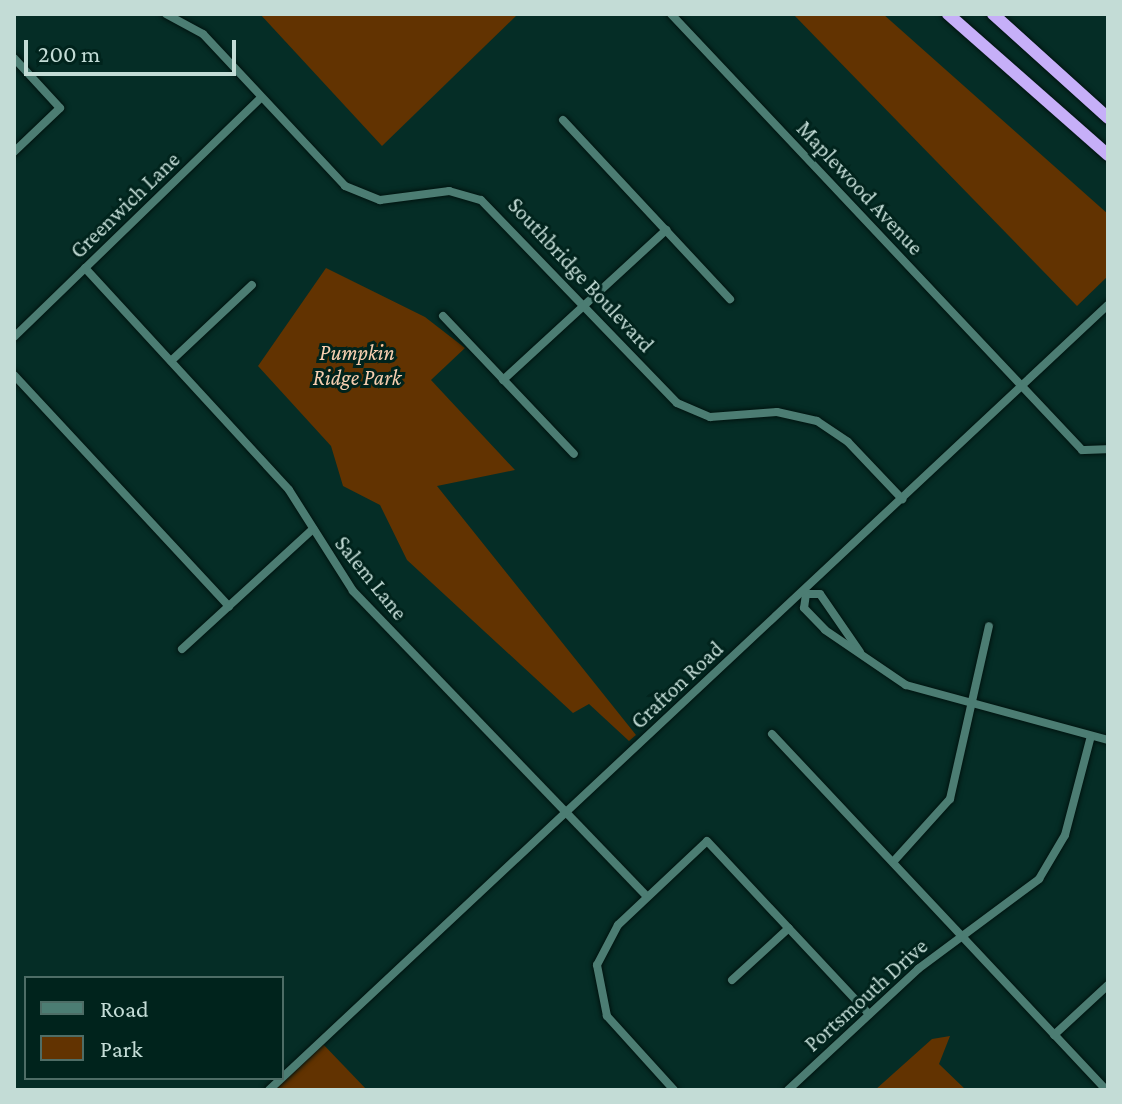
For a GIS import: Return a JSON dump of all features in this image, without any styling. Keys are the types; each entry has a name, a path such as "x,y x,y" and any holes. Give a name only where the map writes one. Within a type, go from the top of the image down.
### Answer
{"highway":[{"path":"948,14 1108,155"},
{"path":"993,14 1108,118"}],"street":[{"name":"Southbridge Boulevard","path":"166,14 181,17 203,34 261,98 356,193 391,201 460,192 490,205 677,403 710,417 777,412 817,421 848,442 902,499"},
{"name":"Maplewood Avenue","path":"671,14 1085,452 1108,449"},
{"path":"14,58 60,108 14,152"},
{"name":"Greenwich Lane","path":"14,337 261,98"},
{"path":"563,120 730,299"},
{"path":"503,380 666,230"},
{"name":"Salem Lane","path":"85,268 289,490 353,591 647,897"},
{"path":"171,361 252,285"},
{"name":"Grafton Road","path":"284,1076 805,593 1108,305"},
{"path":"443,316 574,454"},
{"path":"14,375 229,606"},
{"path":"182,649 313,529"},
{"path":"860,652 828,603 805,593 804,608 818,622 906,685 1108,740"},
{"path":"893,862 947,806 975,706 989,626"},
{"path":"772,734 1106,1090"},
{"name":"Portsmouth Drive","path":"788,1090 869,1014 963,938 1018,901 1051,863 1091,736"},
{"path":"674,1090 611,1022 597,989 604,944 647,897 707,841 869,1014"},
{"path":"732,980 789,928"},
{"path":"1054,1035 1108,985"}],"green space":[{"path":"260,14 518,14 382,146"},
{"path":"793,14 883,14 1108,214 1108,276 1077,306"},
{"name":"Pumpkin Ridge Park","path":"326,268 425,317 465,348 431,380 515,470 437,486 636,735 629,741 589,704 573,713 407,560 380,505 343,486 331,446 258,366"},
{"path":"950,1036 939,1064 966,1090 875,1090 932,1039"},
{"path":"321,1042 367,1090 269,1090 284,1080 284,1076"}]}
